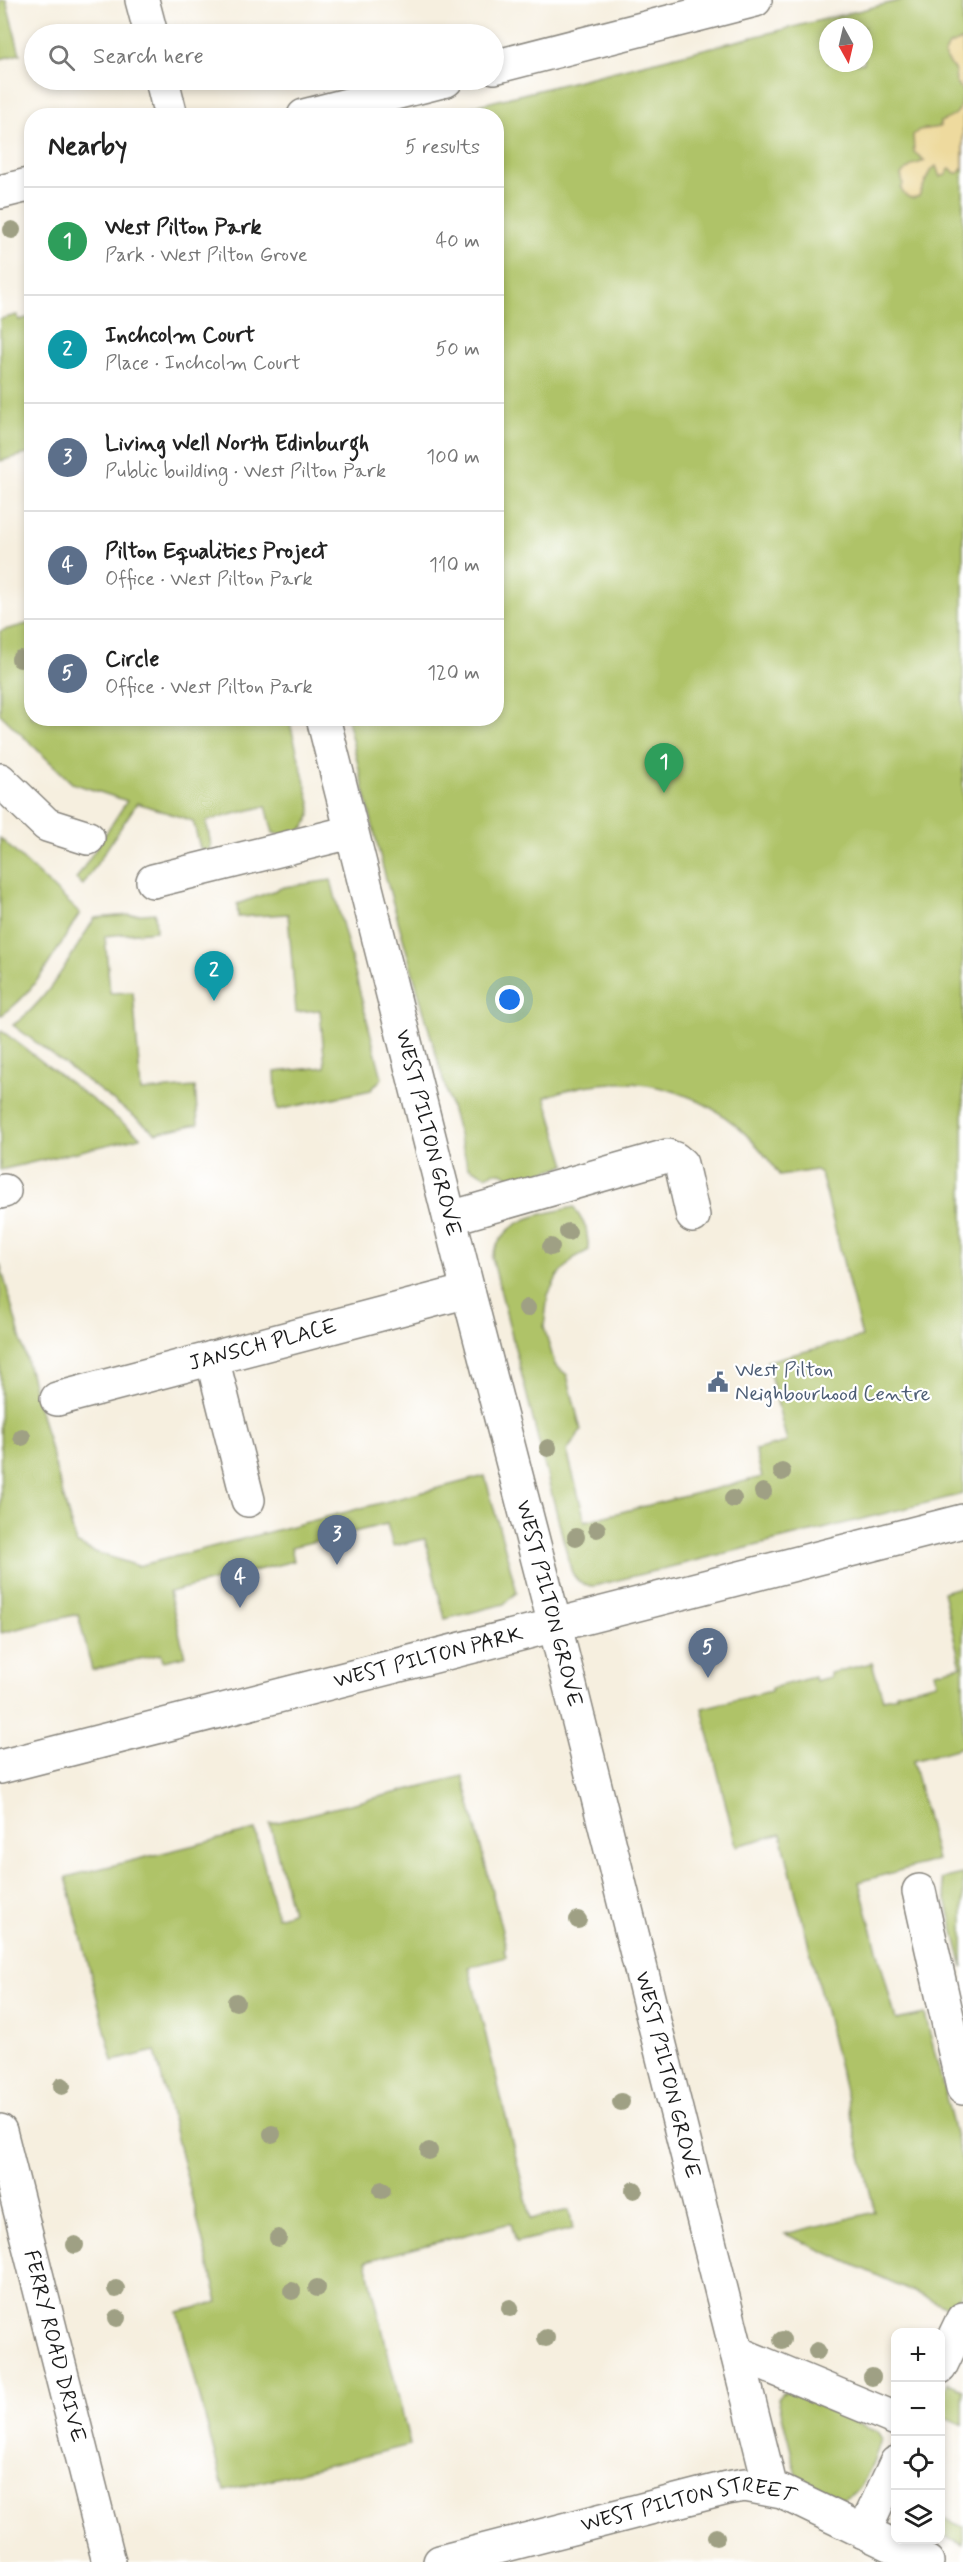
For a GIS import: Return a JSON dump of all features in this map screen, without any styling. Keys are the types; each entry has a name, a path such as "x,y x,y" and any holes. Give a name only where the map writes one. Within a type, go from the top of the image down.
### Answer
{"street":[{"path":"142,0 148,24"},
{"path":"504,64 755,0"},
{"path":"164,90 169,108"},
{"path":"335,108 406,90"},
{"path":"0,192 24,186"},
{"name":"WEST PILTON GROVE","path":"325,726 555,1626 771,2489"},
{"path":"0,780 47,825 88,838"},
{"path":"153,881 351,832"},
{"path":"450,1218 667,1156 681,1164 693,1216"},
{"name":"JANSCH PLACE","path":"57,1399 468,1291"},
{"path":"212,1358 248,1500"},
{"name":"WEST PILTON PARK","path":"0,1767 963,1521"},
{"path":"919,1891 918,1941 958,2046 963,2088"},
{"name":"FERRY ROAD DRIVE","path":"0,2131 109,2562"},
{"path":"945,2357 963,2319"},
{"path":"737,2353 891,2417"},
{"path":"864,2532 891,2474"},
{"name":"WEST PILTON STREET","path":"440,2562 745,2485 782,2492 927,2562"}],"green space":[{"path":"0,0 6,0 20,54 0,59"},
{"path":"902,0 963,0 963,1494 594,1586 580,1582 571,1570 492,1257 498,1243 506,1233 524,1220 574,1207 586,1227 589,1250 574,1258 557,1277 548,1295 544,1327 555,1365 567,1375 581,1430 567,1451 585,1521 762,1477 755,1450 787,1442 767,1361 862,1337 821,1173 815,1170 780,1176 758,1147 734,1124 706,1105 677,1092 646,1085 613,1083 580,1087 545,1097 566,1165 513,1181 504,1173 497,1172 486,1176 468,1167 383,868 349,726 504,726 504,108 466,108 819,21 819,72 873,72 873,18 829,18"},
{"path":"17,315 19,320 24,319 24,455 0,461 0,319"},
{"path":"24,625 24,726 291,726 311,807 305,826 288,835 273,833 266,806 206,821 211,845 207,852 200,848 193,821 137,803 83,885 76,879 127,801 72,783 0,714 0,631"},
{"path":"0,838 80,913 35,983 13,1007 0,1016"},
{"path":"331,880 382,1078 371,1090 277,1110 275,1072 325,1067 320,1010 296,1012 288,914 238,917 237,904 284,887"},
{"path":"155,913 156,931 105,936 110,993 133,992 141,1091 195,1087 198,1124 156,1133 13,1025 37,1004 48,990 95,918"},
{"path":"2,1031 141,1137 0,1170 0,1032"},
{"path":"0,1263 76,1543 92,1551 138,1566 485,1476 517,1592 504,1604 445,1619 425,1539 393,1546 387,1524 291,1547 294,1561 169,1592 185,1656 163,1661 161,1654 92,1670 78,1614 1,1633"},
{"path":"963,1586 963,1747 913,1761 937,1860 859,1882 896,2020 925,2014 963,2165 963,2290 954,2310 785,2234 875,2212 781,1834 736,1846 702,1708 771,1691 771,1688 814,1677 815,1681 830,1677 830,1673 872,1663 883,1699 897,1696 896,1693 937,1683 935,1672 961,1666 943,1592"},
{"path":"463,1776 506,1947 504,1949 506,1957 469,1967 531,2219 569,2210 573,2229 516,2242 511,2223 366,2261 410,2445 224,2491 178,2312 218,2302 155,2051 113,2061 66,1877 255,1830 277,1917 292,1912 270,1824"},
{"path":"963,1874 963,1968 941,1879"},
{"path":"948,2383 963,2389 963,2425 945,2417 945,2390"},
{"path":"788,2392 877,2431 882,2439 866,2478 853,2494 845,2499 836,2499 798,2479 778,2399 783,2393"},
{"path":"945,2519 963,2527 963,2545 945,2537"}],"sand":[{"path":"963,40 963,92 956,82 955,71 944,55 949,45"},
{"path":"963,93 963,167 959,173 955,173 950,168 946,175 940,177 936,166 930,171 919,196 908,197 901,189 903,184 901,174 913,165 925,161 914,152 913,135 919,130 940,127 940,122 955,115"}],"place":[{"name":"West Pilton Park","path":"664,793"},
{"name":"Inchcolm Court","path":"214,1001"},
{"name":"West Pilton Neighbourhood Centre","path":"718,1382"},
{"name":"Living Well North Edinburgh","path":"337,1565"},
{"name":"Pilton Equalities Project","path":"240,1608"},
{"name":"Circle","path":"708,1678"}]}
